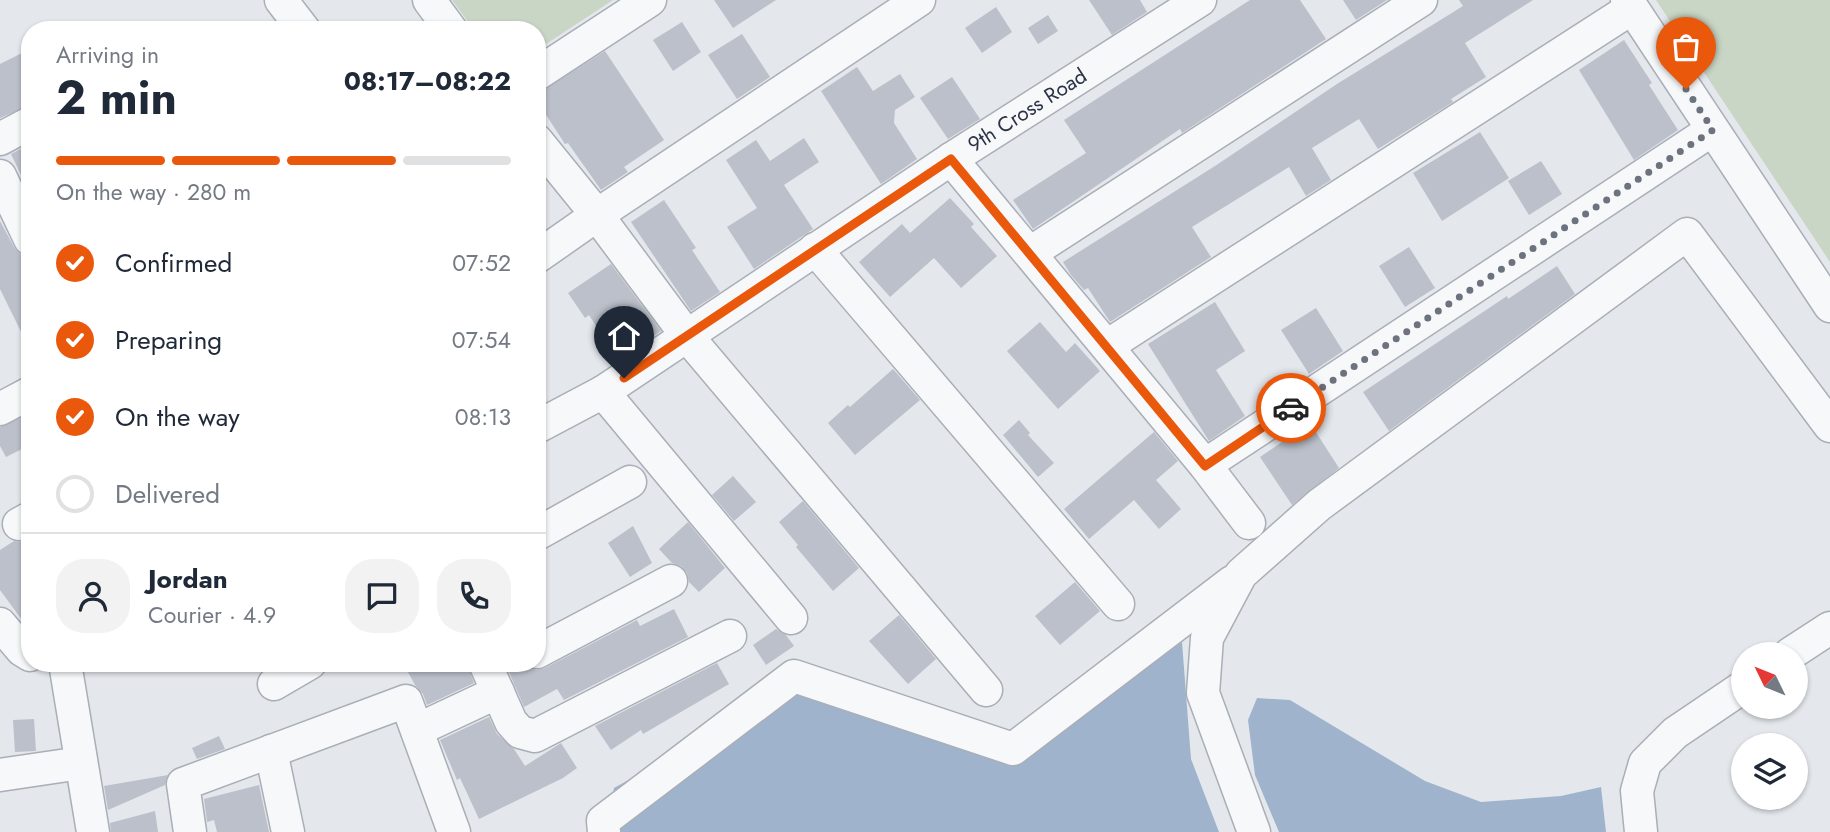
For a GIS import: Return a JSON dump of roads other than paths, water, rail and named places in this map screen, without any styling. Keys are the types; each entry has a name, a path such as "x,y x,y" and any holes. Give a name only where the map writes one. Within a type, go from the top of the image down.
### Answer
{"street":[{"path":"281,0 297,21"},
{"path":"429,0 444,21"},
{"path":"546,68 650,0"},
{"path":"546,251 919,0"},
{"name":"9th Cross Road","path":"546,421 603,392 951,159 1200,0"},
{"path":"1030,253 1421,0"},
{"path":"1107,346 1629,4 1830,306"},
{"path":"0,139 21,128"},
{"path":"1205,466 1713,130"},
{"path":"546,152 597,215 687,336 986,690"},
{"path":"951,159 1107,346 1249,523"},
{"path":"0,176 21,220"},
{"path":"604,832 603,821 794,676 1013,750 1241,574 1319,505 1687,234 1830,426"},
{"path":"815,249 1118,604"},
{"path":"603,392 790,618"},
{"path":"0,409 21,398"},
{"path":"546,529 630,482"},
{"path":"1241,574 1207,638 1203,694 1254,832"},
{"path":"546,647 671,581"},
{"path":"0,624 21,649"},
{"path":"1808,642 1830,628"},
{"path":"417,730 497,674 511,722 520,732 535,736 730,636"},
{"path":"66,672 93,832"},
{"path":"274,684 295,672"},
{"path":"1641,832 1637,791 1645,763 1675,733 1731,695"},
{"path":"190,832 183,784 406,701 454,832"},
{"path":"271,751 288,832"},
{"path":"0,775 81,763"}],"water":[{"path":"1182,642 1191,759 1219,832 605,832 614,788 801,685 1019,761"},
{"path":"1257,698 1290,700 1425,781 1481,802 1561,796 1601,787 1606,832 1279,832 1255,775 1248,720"}]}
